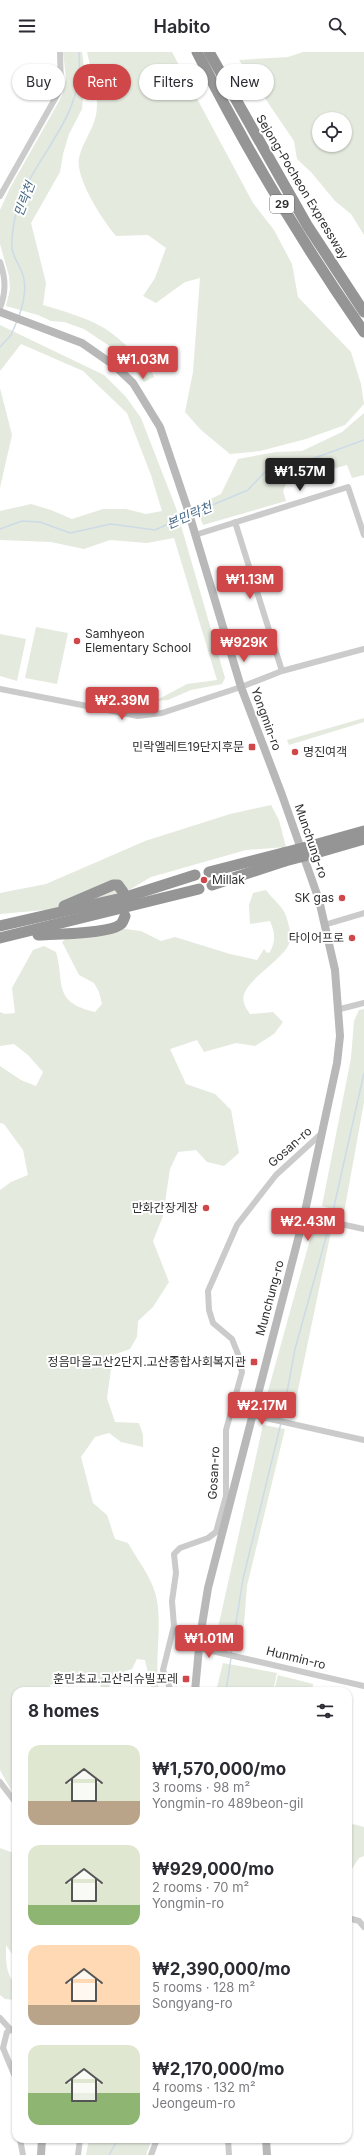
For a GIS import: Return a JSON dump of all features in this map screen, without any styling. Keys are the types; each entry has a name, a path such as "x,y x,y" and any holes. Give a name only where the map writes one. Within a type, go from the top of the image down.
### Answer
{"highway":[{"name":"Sejong-Pocheon Expressway","path":"197,52 207,73 299,232 329,282 364,332"},
{"name":"Sejong-Pocheon Expressway","path":"209,52 307,225 364,312"},
{"path":"209,872 284,857 362,834"},
{"path":"212,886 284,857"},
{"path":"4,931 126,897 195,875"},
{"path":"4,931 113,885 118,885 123,892"},
{"path":"4,931 199,889"},
{"path":"4,931 102,930 118,926 122,923 125,916"}],"street":[{"path":"0,196 61,88 60,52"},
{"path":"0,262 4,275 5,294 0,308"},
{"name":"Yongmin-ro","path":"0,312 82,344 116,366 132,383 160,427 189,513 241,687 282,795"},
{"path":"195,534 348,487 364,535"},
{"path":"235,522 282,671"},
{"path":"0,689 138,716 162,713 241,687 282,671 364,649"},
{"name":"Munchung-ro","path":"195,1687 199,1648 208,1588 304,1216 337,1063 340,1036 340,1009 335,970 318,900 282,795"},
{"path":"324,925 363,914 364,921"},
{"path":"340,1009 364,1003"},
{"name":"Gosan-ro","path":"169,1687 163,1670 174,1626 172,1601 176,1573 174,1554 180,1548 208,1538 216,1532 219,1524 226,1496 226,1430 242,1372 238,1354 232,1339 213,1323 209,1310 208,1291 237,1225 276,1175 322,1134"},
{"path":"304,1216 364,1229"},
{"path":"252,1415 288,1421 364,1440"},
{"name":"Hunmin-ro","path":"199,1648 236,1655 364,1686"},
{"path":"0,1782 12,1798"},
{"path":"352,1919 359,1921 364,1927"},
{"path":"0,2018 12,2027"},
{"path":"12,2030 7,2032 4,2039 3,2048 12,2069"},
{"path":"21,2143 23,2155"},
{"path":"41,2155 42,2143"},
{"path":"78,2155 80,2143"},
{"path":"151,2155 156,2143"},
{"path":"228,2143 229,2155"},
{"path":"266,2143 267,2155"}],"shaded area":[{"path":"63,52 82,52 84,64 73,64 73,100 83,100 82,109 69,134 63,154 60,172 31,223 46,283 43,305 82,317 111,332 152,372 154,377 144,382 120,353 84,329 64,322 51,321 38,315 6,306 10,289 9,276 0,244 0,210 10,188 60,100 65,100 66,78"},
{"path":"87,52 172,52 178,64 139,64 139,100 198,100 253,203 274,230 292,264 298,297 351,352 361,384 364,404 345,425 306,439 260,451 230,454 201,430 185,412 193,372 200,278 185,282 156,303 143,296 155,278 166,248 148,235 116,236 91,199 81,177 79,166 80,152 95,121 97,100 131,100 131,64 90,64"},
{"path":"303,52 364,52 364,235 351,214 335,201 311,172 297,159 294,141 266,100 274,100 274,64 242,64 239,60 288,57"},
{"path":"0,325 104,375 126,397 141,418 176,508 225,678 222,684 191,690 168,700 155,701 187,684 217,680 174,538 147,543 110,540 84,549 51,542 0,540 0,511 31,504 51,510 72,519 103,509 126,509 146,514 162,511 151,475 127,413 83,371 21,344 0,371"},
{"path":"0,388 12,435 0,488"},
{"path":"364,413 364,475 352,478 347,465 287,481 283,491 286,501 203,525 196,506 221,494 238,459 276,452 302,451 342,432"},
{"path":"36,627 68,633 57,684 25,678"},
{"path":"0,634 26,639 17,681 0,676"},
{"path":"364,718 364,722 289,745 287,740"},
{"path":"271,805 279,820 286,847 246,850 151,877 129,890 56,909 0,914 0,893 46,884 145,841 230,814"},
{"path":"266,890 285,912 290,928 290,941 287,948 280,956 254,980 248,988 244,995 244,1003 250,1014 273,1012 283,1022 274,1034 255,1046 236,1043 204,1052 197,1040 170,1049 186,1084 215,1094 231,1110 239,1153 224,1166 207,1162 196,1150 178,1152 170,1169 163,1216 153,1241 169,1282 153,1307 138,1321 137,1337 130,1349 113,1355 107,1398 115,1422 139,1423 143,1435 143,1447 121,1442 109,1433 95,1437 81,1457 93,1503 107,1515 115,1539 128,1543 153,1586 157,1601 159,1623 157,1668 159,1687 151,1687 145,1660 137,1659 132,1669 113,1675 109,1687 101,1687 100,1680 90,1672 50,1685 50,1687 12,1687 12,1792 0,1770 0,1190 11,1182 28,1175 23,1150 4,1124 0,1123 0,1066 21,1080 36,1086 43,1072 28,1055 14,1044 0,1046 0,1012 5,1014 15,1013 12,988 33,950 44,946 56,952 61,982 66,997 72,1003 81,1008 95,1012 102,1004 99,992 94,983 79,975 62,942 69,936 117,928 141,931 161,941 175,937 230,954 257,960 264,949 267,953 270,952 274,940 274,933 270,921 250,924 249,905 253,893"},
{"path":"364,1009 364,1102 344,1213 322,1206 351,1058 354,1021 359,1010"},
{"path":"314,1225 332,1227 294,1409 265,1402"},
{"path":"263,1425 285,1429 247,1586 243,1637 216,1637"},
{"path":"223,1663 277,1673 274,1687 217,1687"},
{"path":"278,1675 313,1684 313,1687 275,1687"},
{"path":"352,1825 364,1827 364,1856 359,1858 352,1869"},
{"path":"0,1848 12,1852 12,1954 6,1945 6,1961 12,1980 12,2000 5,1999 0,1995"},
{"path":"88,2143 150,2143 146,2155 86,2155"}],"waterway":[{"name":"민락천","path":"19,316 24,298 25,285 22,272 12,249 12,234 17,210 25,189 67,117 74,98 79,76 79,52"},
{"name":"민락천","path":"0,347 11,335 17,321"},
{"name":"본민락천","path":"191,514 248,490 276,460 309,460 364,440"},
{"name":"본민락천","path":"0,529 22,521 40,522 70,533 111,524 155,530 186,516"},
{"path":"331,1220 364,1073"},
{"path":"282,1419 295,1349 330,1223"},
{"path":"231,1654 243,1579 281,1423"},
{"path":"227,1687 231,1658"},
{"path":"109,2155 116,2143"}],"place":[{"name":"Samhyeon Elementary School","path":"77,641"},
{"name":"민락엘레트19단지후문","path":"252,747"},
{"name":"명진여객","path":"295,752"},
{"name":"Millak","path":"204,880"},
{"name":"SK gas","path":"342,898"},
{"name":"타이어프로","path":"352,938"},
{"name":"만화간장게장","path":"206,1208"},
{"name":"정음마을고산2단지.고산종합사회복지관","path":"254,1362"},
{"name":"훈민초교.고산리슈빌포레","path":"186,1679"}]}
